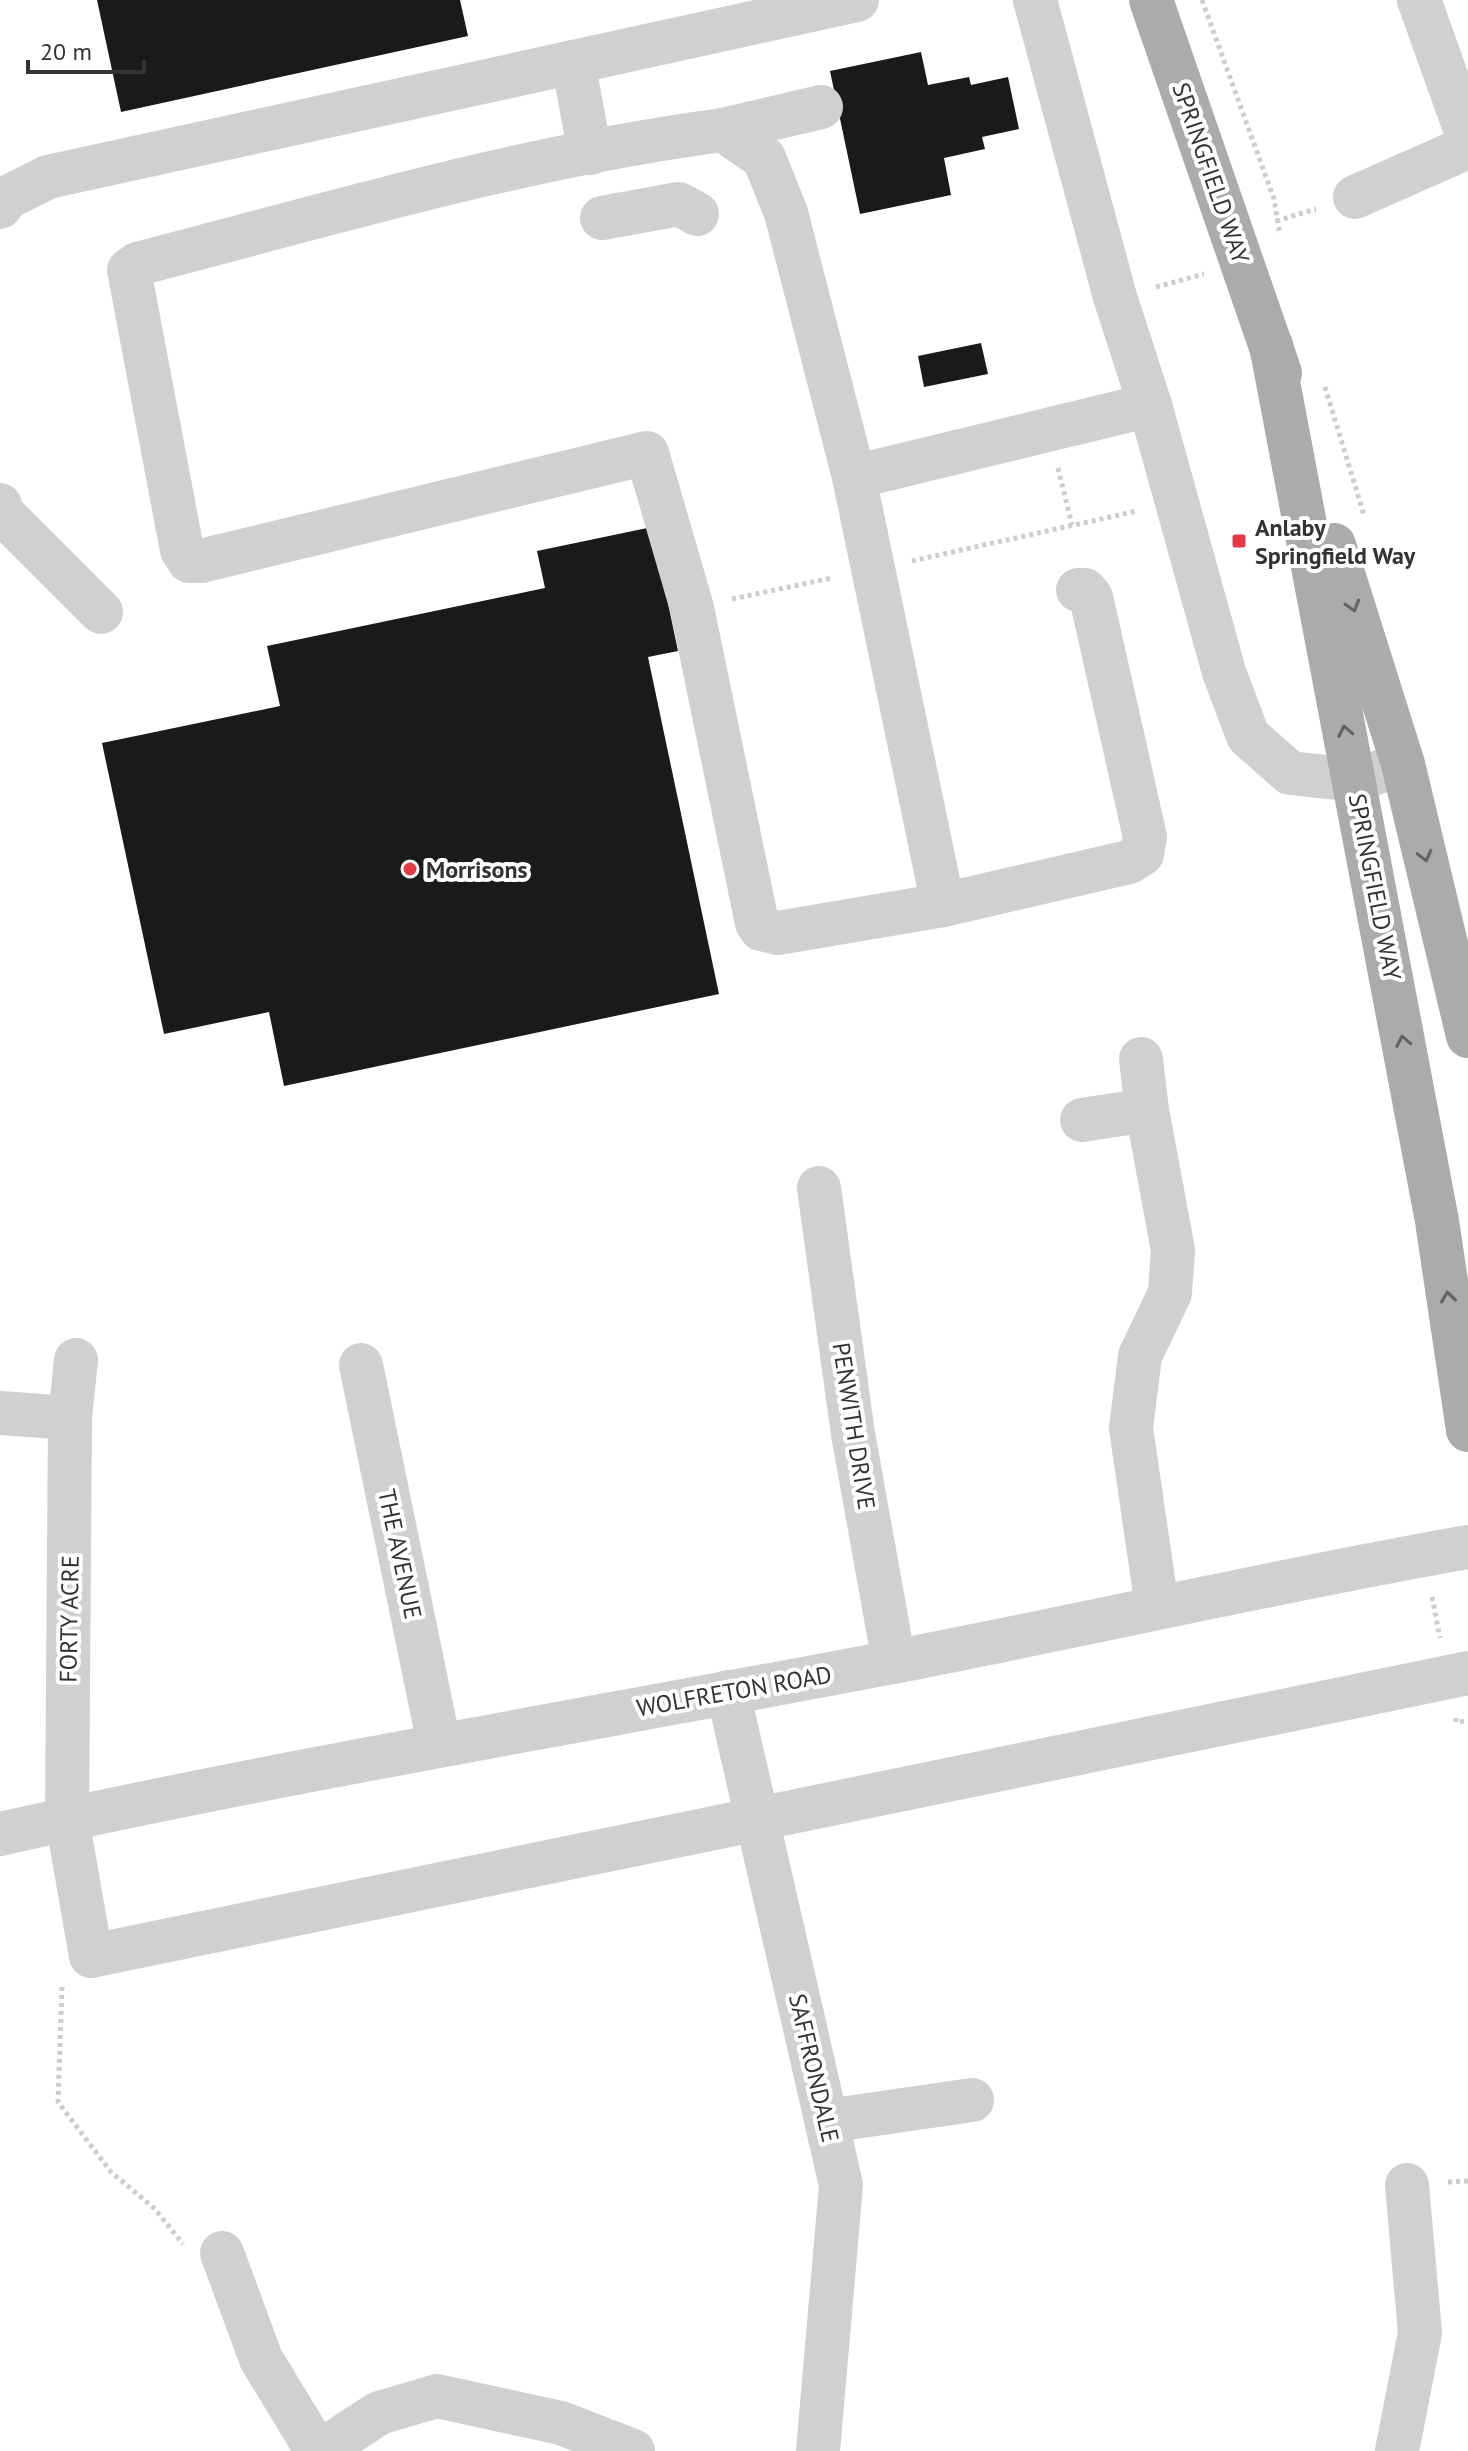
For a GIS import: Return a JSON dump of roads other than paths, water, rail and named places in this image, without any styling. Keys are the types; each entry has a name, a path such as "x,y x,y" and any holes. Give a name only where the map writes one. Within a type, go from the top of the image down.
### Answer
{"main road":[{"name":"SPRINGFIELD WAY","path":"1151,0 1271,345 1403,764 1468,1036"},
{"name":"SPRINGFIELD WAY","path":"1271,345 1437,1221 1468,1430"}],"street":[{"path":"0,207 8,197 48,177 857,0"},
{"path":"1035,0 1115,297 1150,405 1224,672 1248,736 1290,773 1355,780 1403,764"},
{"path":"1419,0 1468,137"},
{"path":"573,62 590,153"},
{"path":"821,107 723,130 667,137 453,181 137,264 129,270 182,550 189,561 201,561 647,453 692,608 757,923 761,929 778,933 943,905 1129,862 1142,854 1145,837 1091,597 1085,590 1078,590"},
{"path":"723,130 764,158 786,213 854,477 943,905"},
{"path":"1355,197 1468,147"},
{"path":"602,218 679,204 697,214"},
{"path":"854,477 1150,405"},
{"path":"0,505 2,513 101,612"},
{"path":"1141,1059 1147,1110 1173,1250 1170,1293 1140,1356 1131,1428 1157,1607"},
{"path":"1082,1120 1147,1110"},
{"name":"PENWITH DRIVE","path":"819,1188 853,1434 894,1662"},
{"name":"FORTY ACRE","path":"76,1360 70,1418 67,1819 91,1956 757,1821"},
{"name":"THE AVENUE","path":"361,1365 439,1744"},
{"path":"0,1413 70,1418"},
{"name":"WOLFRETON ROAD","path":"0,1834 439,1744 894,1662 1468,1547"},
{"path":"757,1821 1468,1673"},
{"name":"SAFFRONDALE","path":"728,1692 841,2185 818,2451"},
{"path":"827,2121 972,2100"},
{"path":"1397,2451 1420,2333 1407,2185"},
{"path":"218,2244 261,2359 319,2451 379,2413 437,2396 561,2423 633,2451"}],"place":[{"name":"Anlaby Springfield Way","path":"1239,541"},
{"name":"Morrisons","path":"410,869"}]}
